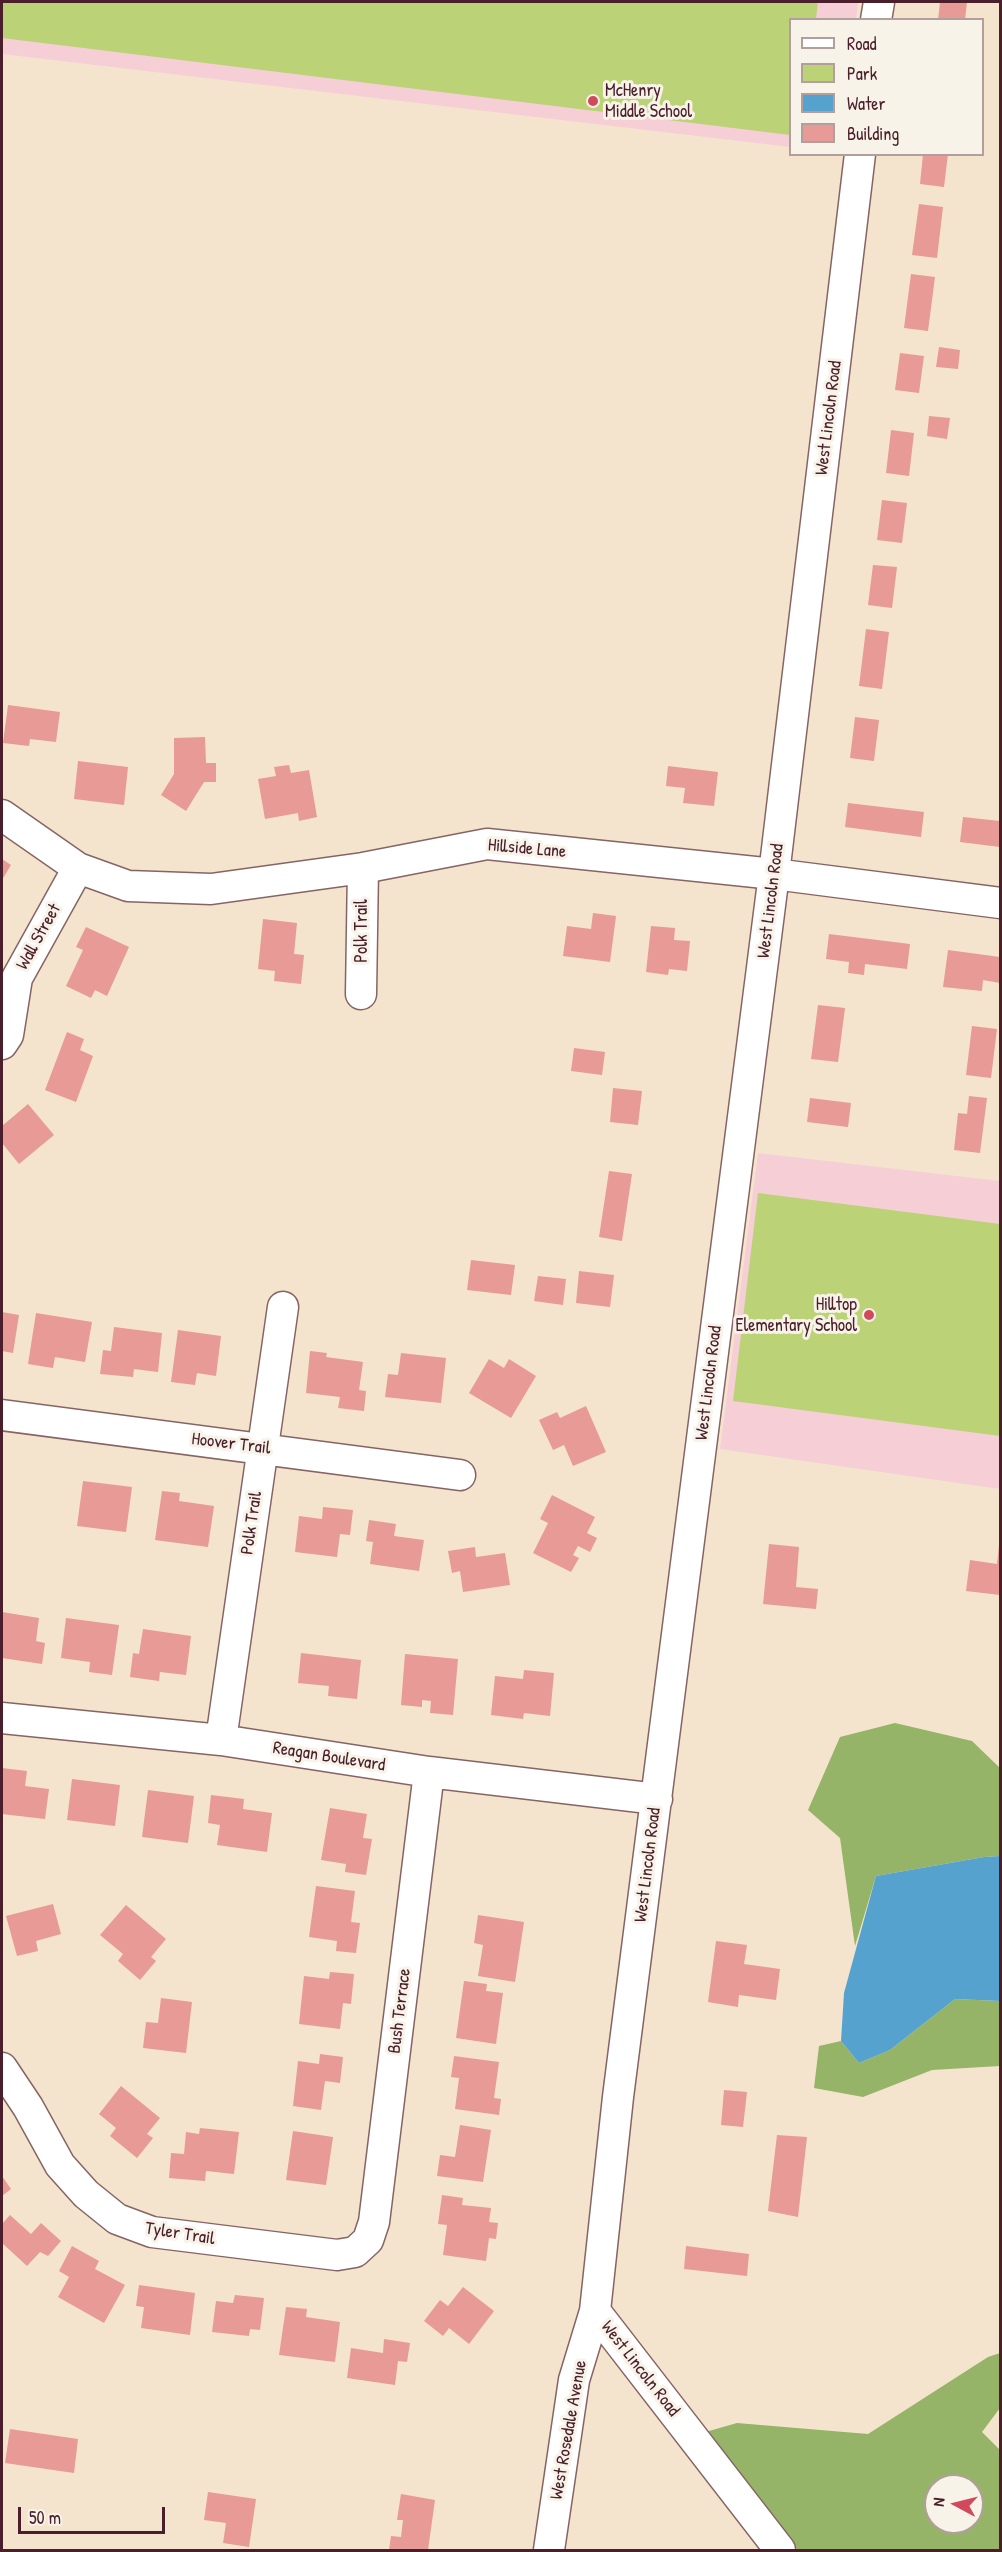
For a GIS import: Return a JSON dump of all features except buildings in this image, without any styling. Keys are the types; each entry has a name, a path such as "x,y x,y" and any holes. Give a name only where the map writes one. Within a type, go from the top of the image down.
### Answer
{"street":[{"path":"876,18 879,2"},
{"name":"West Lincoln Road","path":"780,2550 595,2311 618,2097 774,874 860,156"},
{"name":"Hillside Lane","path":"2,815 78,868 128,886 211,889 363,868 487,844 774,874 1000,903"},
{"name":"Wall Street","path":"2,1044 8,1035 16,978 78,868"},
{"name":"Polk Trail","path":"361,994 363,868"},
{"name":"Polk Trail","path":"221,1740 283,1307"},
{"name":"Hoover Trail","path":"2,1415 460,1475"},
{"name":"Reagan Boulevard","path":"2,1718 221,1740 429,1772 657,1799"},
{"name":"Bush Terrace","path":"362,2247 368,2240 374,2222 429,1772"},
{"name":"Tyler Trail","path":"2,2068 28,2106 60,2165 93,2201 117,2219 152,2232 337,2255 355,2252 362,2247"},
{"name":"West Rosedale Avenue","path":"549,2550 574,2380 595,2311"}],"shaded area":[{"name":"McHenry Middle School","path":"2,2 858,2 856,18 789,18 789,147 2,54"},
{"name":"Hilltop Elementary School","path":"758,1153 1000,1181 1000,1489 720,1449"}],"green space":[{"name":"McHenry Middle School","path":"2,2 818,2 816,18 789,18 789,135 2,38"},
{"name":"Hilltop Elementary School","path":"758,1193 1000,1224 1000,1436 733,1401"},
{"path":"895,1723 972,1741 1000,1768 1000,1856 876,1876 855,1946 840,1838 808,1810 840,1737"},
{"path":"955,1999 1000,2001 1000,2066 932,2070 863,2097 814,2088 819,2046 841,2041 859,2063 890,2050"},
{"path":"1000,2353 1000,2408 982,2432 1000,2450 1000,2550 798,2550 702,2433 737,2423 868,2434 988,2357"}],"water":[{"path":"1000,1856 1000,2001 955,1999 890,2050 859,2063 841,2041 844,1993 876,1876"}],"place":[{"name":"McHenry Middle School","path":"593,101"},
{"name":"Hilltop Elementary School","path":"869,1315"}]}
